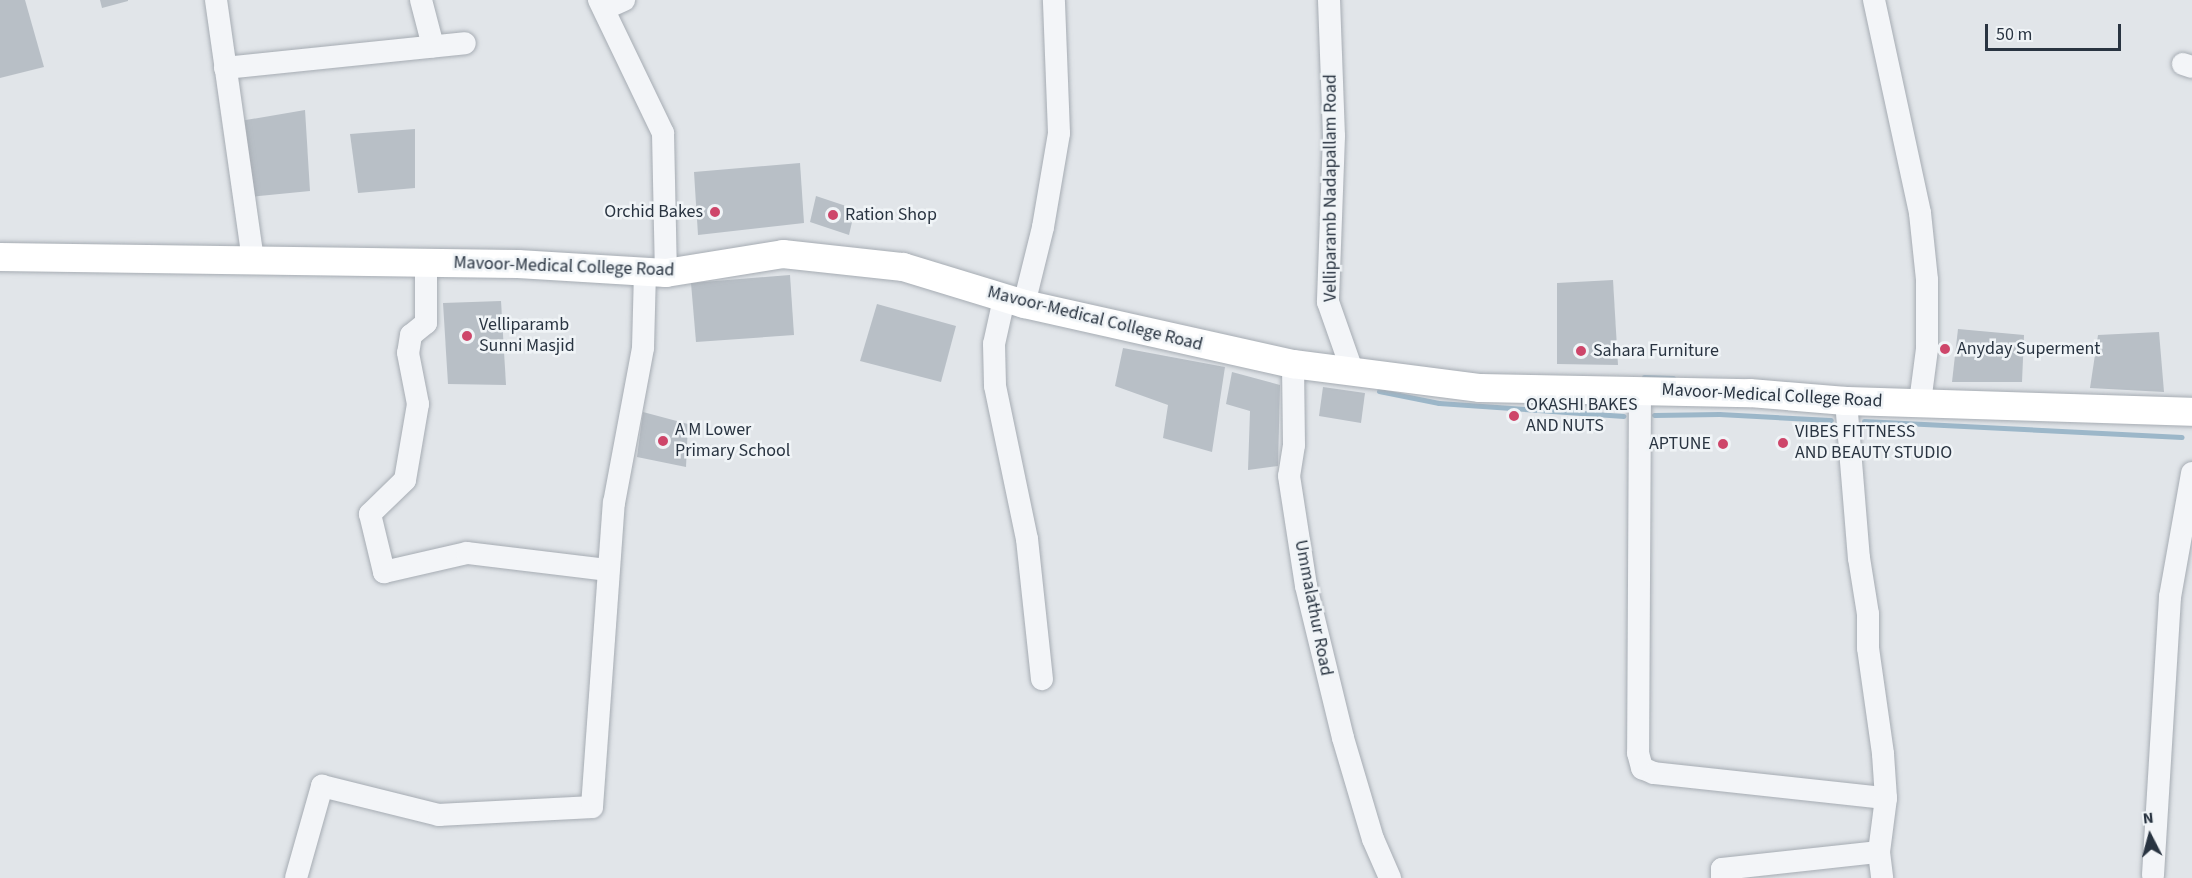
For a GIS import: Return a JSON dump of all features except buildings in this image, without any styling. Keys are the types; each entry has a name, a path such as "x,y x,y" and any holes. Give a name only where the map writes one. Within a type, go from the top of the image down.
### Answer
{"main road":[{"name":"Mavoor-Medical College Road","path":"0,257 426,263 656,272 783,254 903,267 1014,302 1293,364 1480,388 1640,391 1846,401 2192,412"}],"street":[{"path":"216,0 253,261"},
{"path":"421,0 433,46"},
{"path":"1042,679 1028,539 995,386 994,344 1014,302 1043,227 1059,133 1054,0"},
{"name":"Velliparamb Nadapallam Road","path":"1329,0 1334,136 1328,302 1353,373"},
{"path":"1874,0 1920,213 1927,315 1920,402"},
{"path":"296,878 322,786 439,815 592,807 614,503 656,272 663,133 609,3"},
{"path":"225,68 465,43"},
{"path":"426,263 426,323 411,335 408,353 417,404 405,480 370,514 384,572 467,553 608,570"},
{"name":"Ummalathur Road","path":"1293,364 1294,445 1289,476 1305,586 1342,738 1373,839 1390,878"},
{"path":"1640,391 1638,753 1642,768 1654,773 1886,798"},
{"path":"1846,401 1859,558 1868,614 1868,648 1886,798 1879,852 1882,878"},
{"path":"2153,875 2170,597 2192,473"},
{"path":"1722,878 1722,869 1879,852"}],"waterway":[{"path":"1644,377 1673,378"},
{"path":"1379,391 1439,403 1624,416"},
{"path":"1654,415 1719,414 1831,420"},
{"path":"1864,421 2182,437"}],"place":[{"name":"Orchid Bakes","path":"715,212"},
{"name":"Ration Shop","path":"833,215"},
{"name":"Velliparamb Sunni Masjid","path":"467,336"},
{"name":"Anyday Superment","path":"1945,349"},
{"name":"Sahara Furniture","path":"1581,351"},
{"name":"OKASHI BAKES AND NUTS","path":"1514,416"},
{"name":"A M Lower Primary School","path":"663,441"},
{"name":"VIBES FITTNESS AND BEAUTY STUDIO","path":"1783,443"},
{"name":"APTUNE","path":"1723,444"}]}
